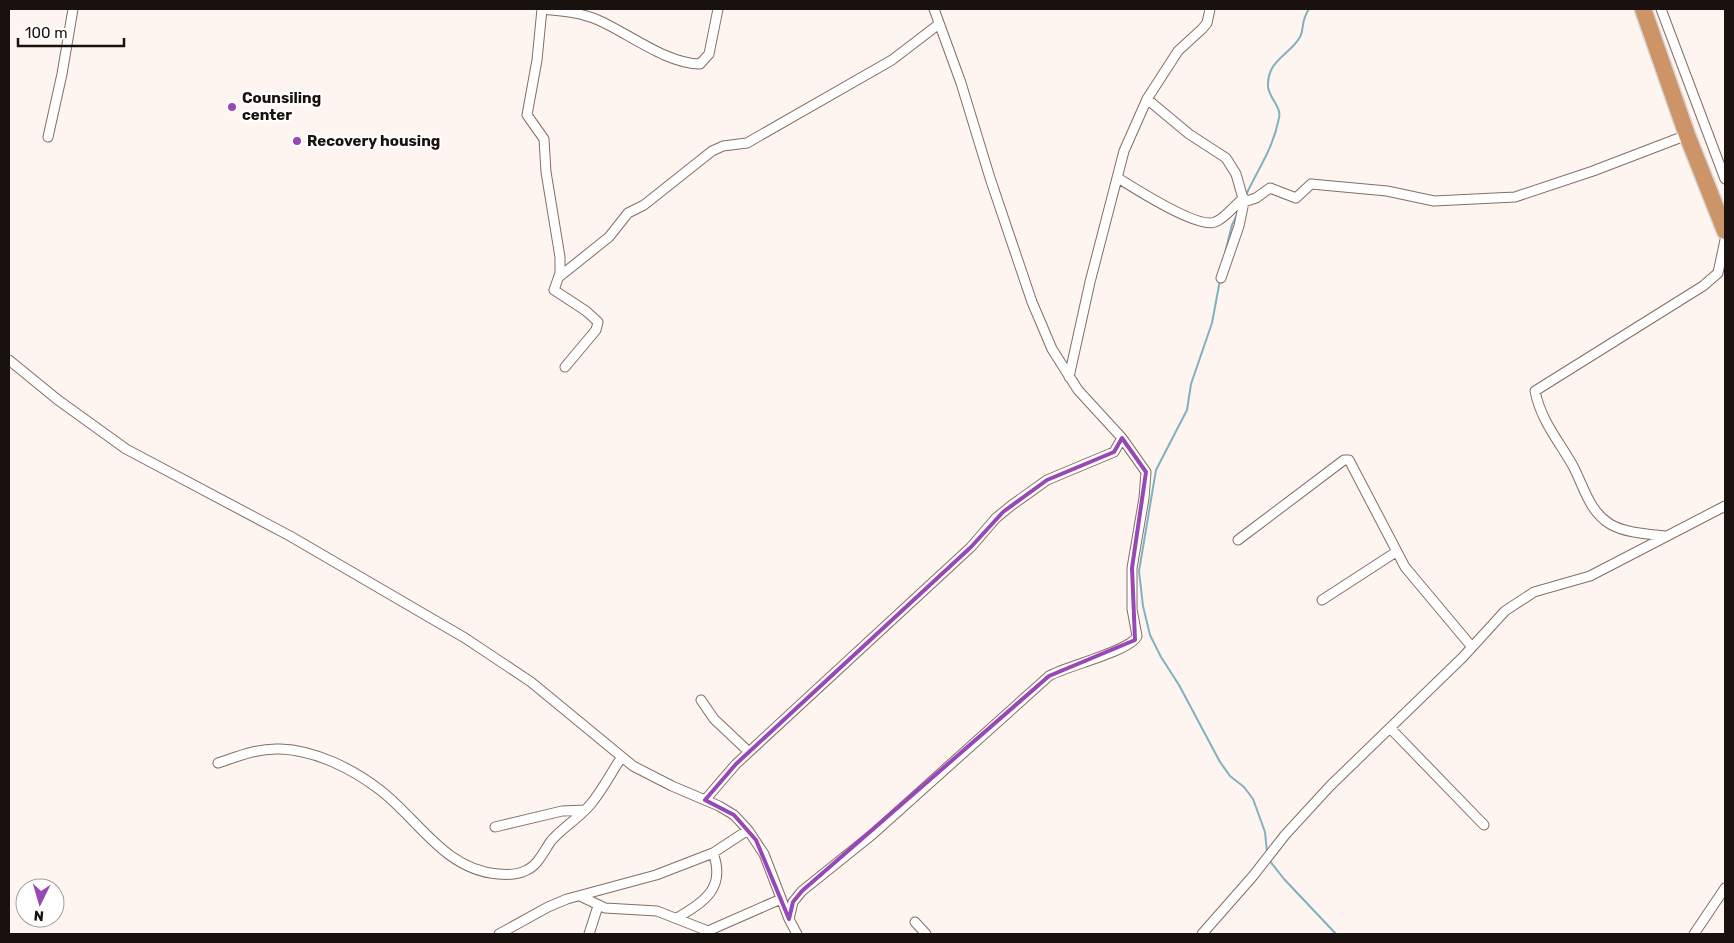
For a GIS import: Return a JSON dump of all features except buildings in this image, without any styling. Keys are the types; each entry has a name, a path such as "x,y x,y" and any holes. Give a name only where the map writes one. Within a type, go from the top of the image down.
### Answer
{"highway":[{"path":"1642,9 1687,135 1725,231"}],"street":[{"path":"48,137 73,9"},
{"path":"565,367 596,330 598,322 586,311 555,292 554,289 559,277 559,251 546,172 544,140 527,115 537,60 542,9 590,17 644,45 686,63 700,64 709,54 718,9"},
{"path":"789,919 792,902 802,891 873,834 1049,676 1073,664 1115,651 1135,640 1132,568 1144,498 1146,472 1122,438 1091,406 1069,377 1052,349 1032,302 990,178 961,83 934,9"},
{"path":"1069,377 1090,282 1124,151 1147,99 1178,51 1199,34 1207,23 1210,9"},
{"path":"1661,9 1725,179"},
{"path":"559,277 609,237 628,213 644,205 712,151 723,146 747,143 892,60 939,24"},
{"path":"1147,99 1190,134 1228,160 1236,174 1244,200 1238,226 1220,278"},
{"path":"1118,178 1171,210 1211,223 1219,220 1244,200 1256,198 1270,188 1296,198 1312,184 1386,191 1434,201 1515,197 1593,171 1687,135"},
{"path":"1666,536 1625,530 1610,524 1597,513 1587,499 1572,466 1546,423 1536,391 1703,286 1718,273 1725,240"},
{"path":"9,360 78,415 126,449 290,536 510,667 581,722 621,758 672,786 734,815 748,830 764,854 789,919 797,934"},
{"path":"705,800 749,752 971,547 1003,512 1047,480 1114,452 1122,438"},
{"path":"1238,540 1346,460 1352,463 1405,567 1472,647"},
{"path":"1202,934 1253,876 1285,835 1355,761 1472,647 1494,621 1524,596 1590,576 1725,506"},
{"path":"1322,600 1396,552"},
{"path":"702,700 719,724 749,752"},
{"path":"1390,728 1484,824"},
{"path":"218,762 254,751 281,749 306,753 356,774 382,791 453,858 474,869 489,873 520,873 534,866 552,840 586,810 621,758"},
{"path":"495,827 562,811 586,810"},
{"path":"500,934 548,907 656,875 713,852 748,830"},
{"path":"677,918 698,905 713,890 717,872 713,852"},
{"path":"1694,934 1725,888"},
{"path":"580,896 598,906 648,909 677,918 691,926 708,931 726,925 758,907 781,899"},
{"path":"589,934 598,906"},
{"path":"915,922 926,934"}],"highlighted area":[{"path":"1122,438 1146,472 1132,568 1135,640 1049,676 802,891 793,902 789,919 756,840 734,815 705,800 736,764 971,547 1003,512 1047,480 1114,452"}],"waterway":[{"path":"1246,195 1269,149 1279,118 1279,110 1270,94 1268,86 1271,70 1300,37 1304,18 1309,9"},
{"path":"1225,253 1232,225 1238,213"},
{"path":"1220,280 1212,323 1191,384 1187,410 1156,470 1139,571 1143,606 1150,635 1220,762 1230,776 1244,787 1253,799 1265,832 1267,852"},
{"path":"1270,861 1284,879 1336,934"}],"place":[{"name":"Counsiling center","path":"232,107"},
{"name":"Recovery housing","path":"297,141"}]}
